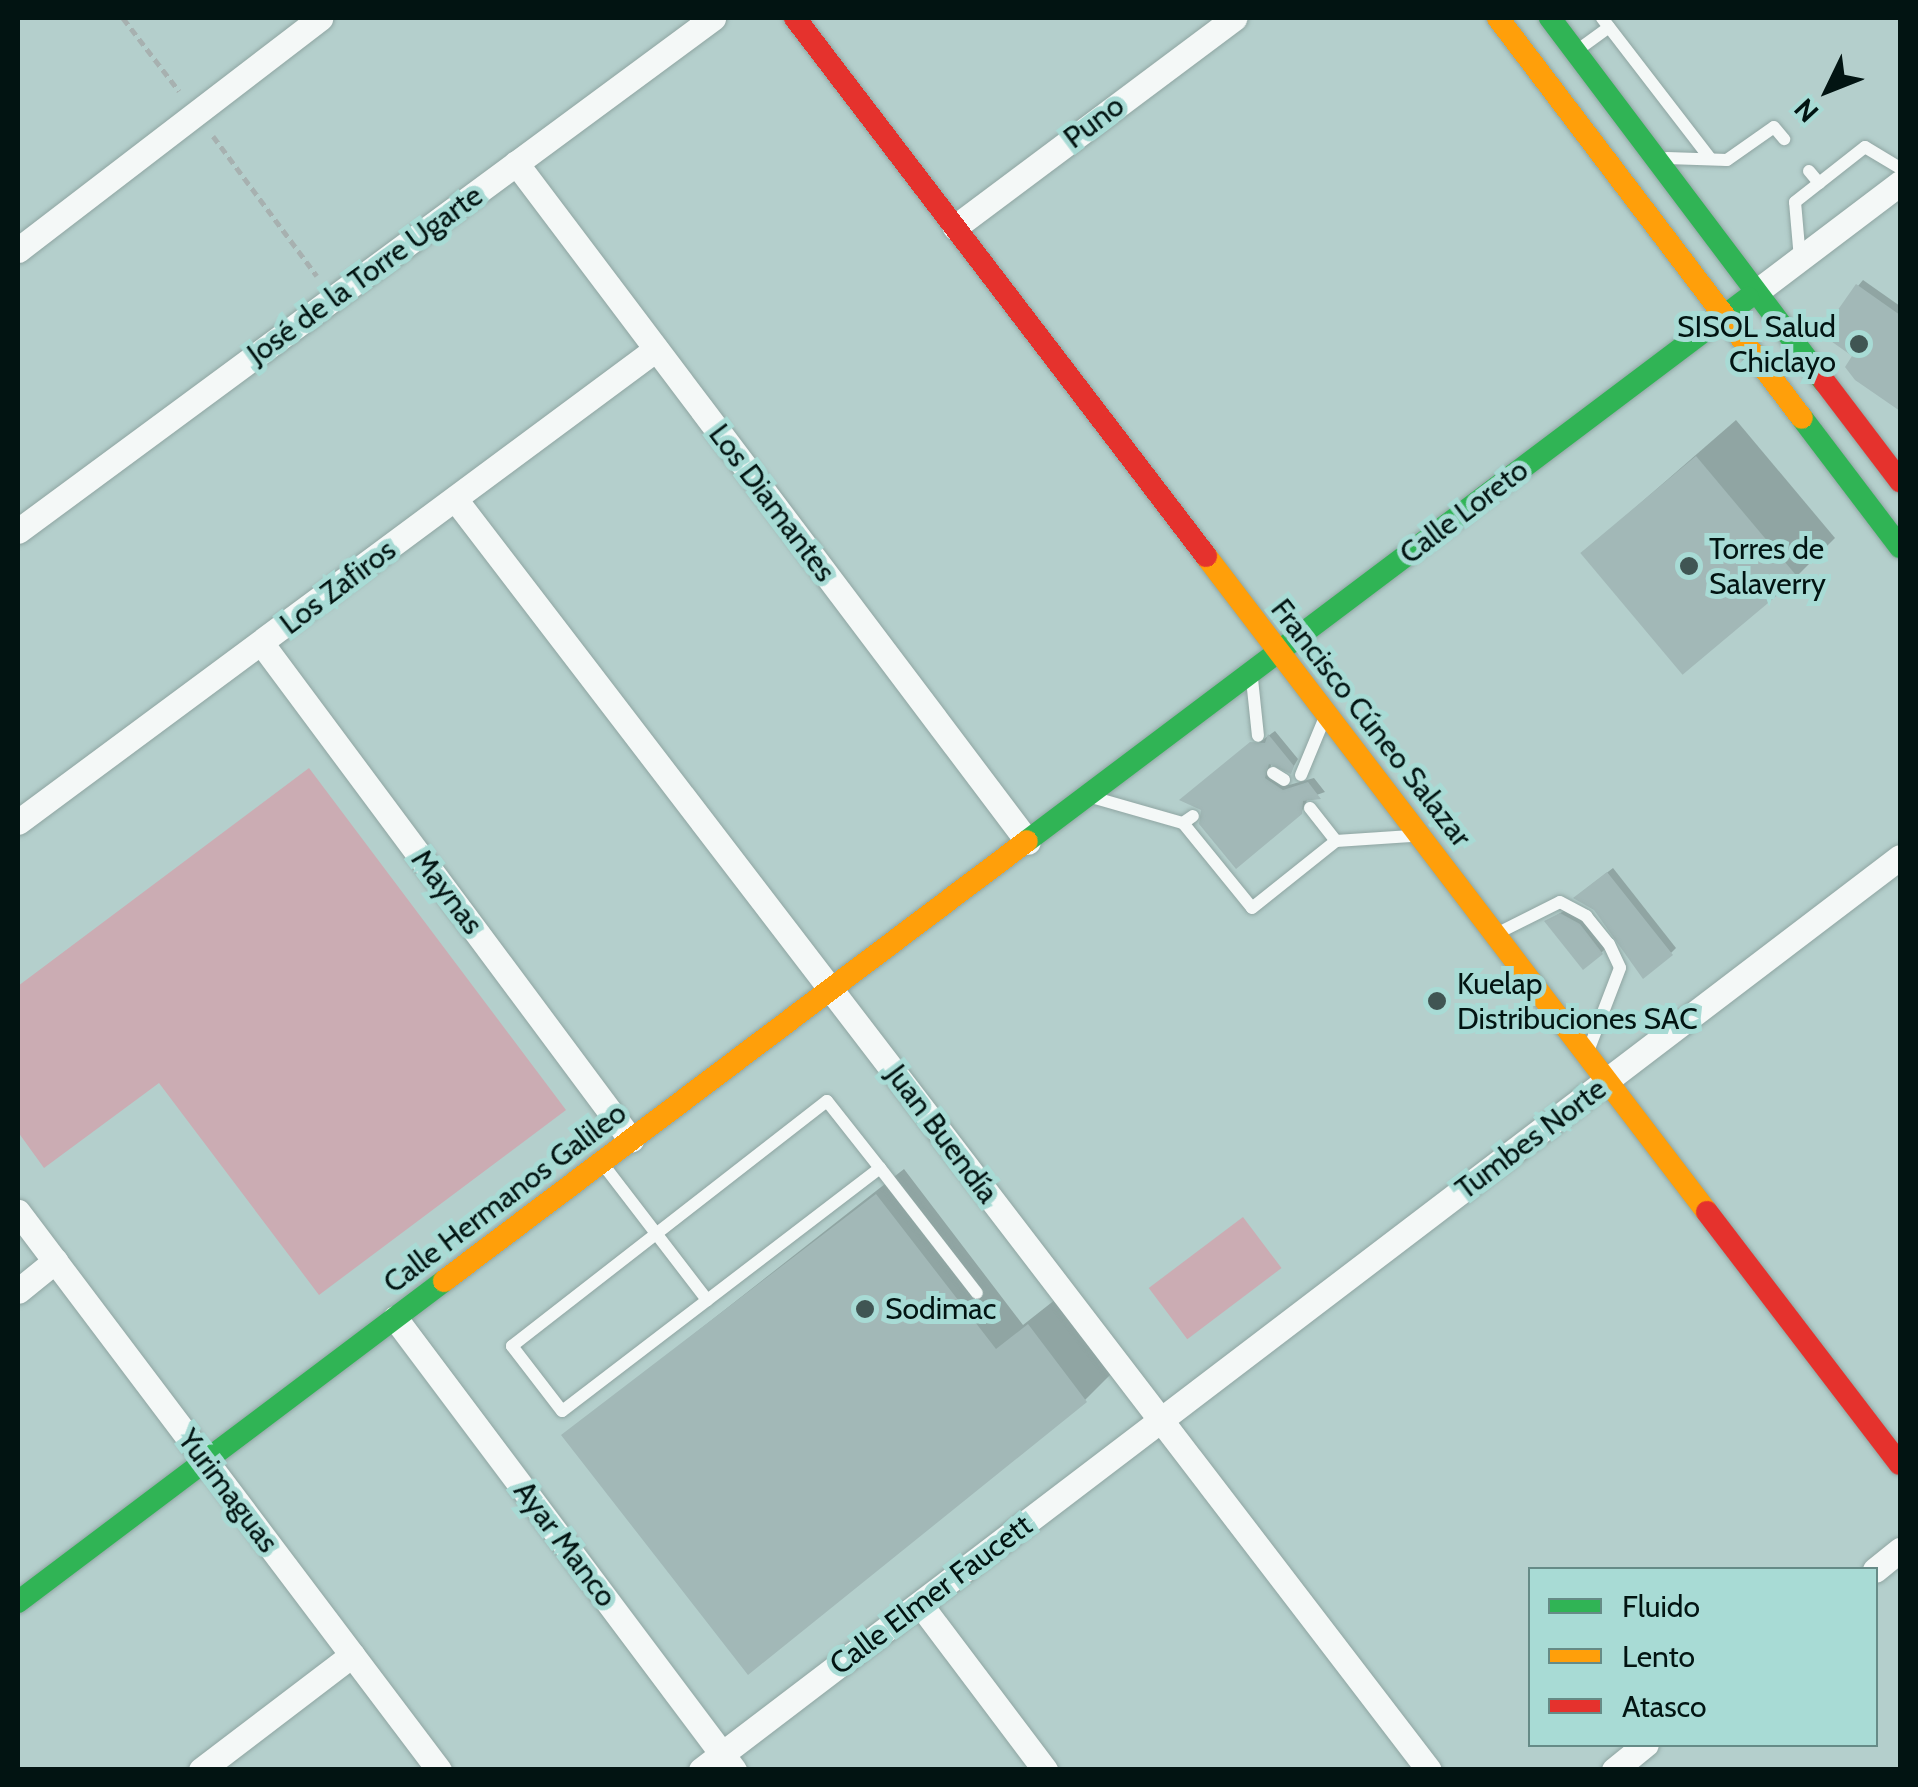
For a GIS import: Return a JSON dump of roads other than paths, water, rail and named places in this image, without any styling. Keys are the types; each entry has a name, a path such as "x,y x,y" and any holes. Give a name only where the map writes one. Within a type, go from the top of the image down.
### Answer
{"street":[{"path":"18,250 300,28 320,18"},
{"name":"José de la Torre Ugarte","path":"18,532 713,18"},
{"name":"Francisco Cúneo Salazar","path":"795,18 1900,1464"},
{"name":"Puno","path":"955,227 1234,18"},
{"path":"1498,18 1900,547"},
{"path":"1550,18 1900,482"},
{"name":"Los Diamantes","path":"516,164 1028,842"},
{"name":"Calle Loreto","path":"1028,842 1900,183"},
{"name":"Los Zafiros","path":"18,819 262,644 656,349"},
{"name":"Juan Buendía","path":"455,499 1429,1770"},
{"name":"Maynas","path":"262,644 632,1140"},
{"name":"Calle Hermanos Galileo","path":"18,1602 1028,842"},
{"name":"Tumbes Norte","path":"1162,1422 1900,857"},
{"name":"Yurimaguas","path":"18,1212 439,1770"},
{"path":"18,1291 55,1262"},
{"name":"Ayar Manco","path":"396,1318 728,1761"},
{"name":"Calle Elmer Faucett","path":"701,1770 728,1761 920,1604 1162,1422"},
{"path":"1878,1567 1900,1550"},
{"path":"920,1604 1045,1770"},
{"path":"201,1770 352,1655"},
{"path":"1614,1770 1642,1747"}],"lane":[{"path":"1576,51 1606,22 1710,158"},
{"path":"1655,158 1727,160 1774,128 1784,139"},
{"path":"1800,259 1795,202 1865,147 1900,168"},
{"path":"1809,171 1819,183"},
{"path":"1252,672 1258,736"},
{"path":"1301,774 1326,715"},
{"path":"1088,796 1188,819 1252,908 1336,841 1420,836"},
{"path":"1310,808 1336,841"},
{"path":"1496,934 1560,902 1586,916 1609,944 1620,968 1588,1052"},
{"path":"880,1168 562,1411 512,1346 827,1101 880,1168 977,1293"},
{"path":"602,1162 707,1300"}],"place":[{"name":"SISOL Salud Chiclayo","path":"1859,344"},
{"name":"Torres de Salaverry","path":"1689,566"},
{"name":"Kuelap Distribuciones SAC","path":"1437,1001"},
{"name":"Sodimac","path":"865,1309"}]}
